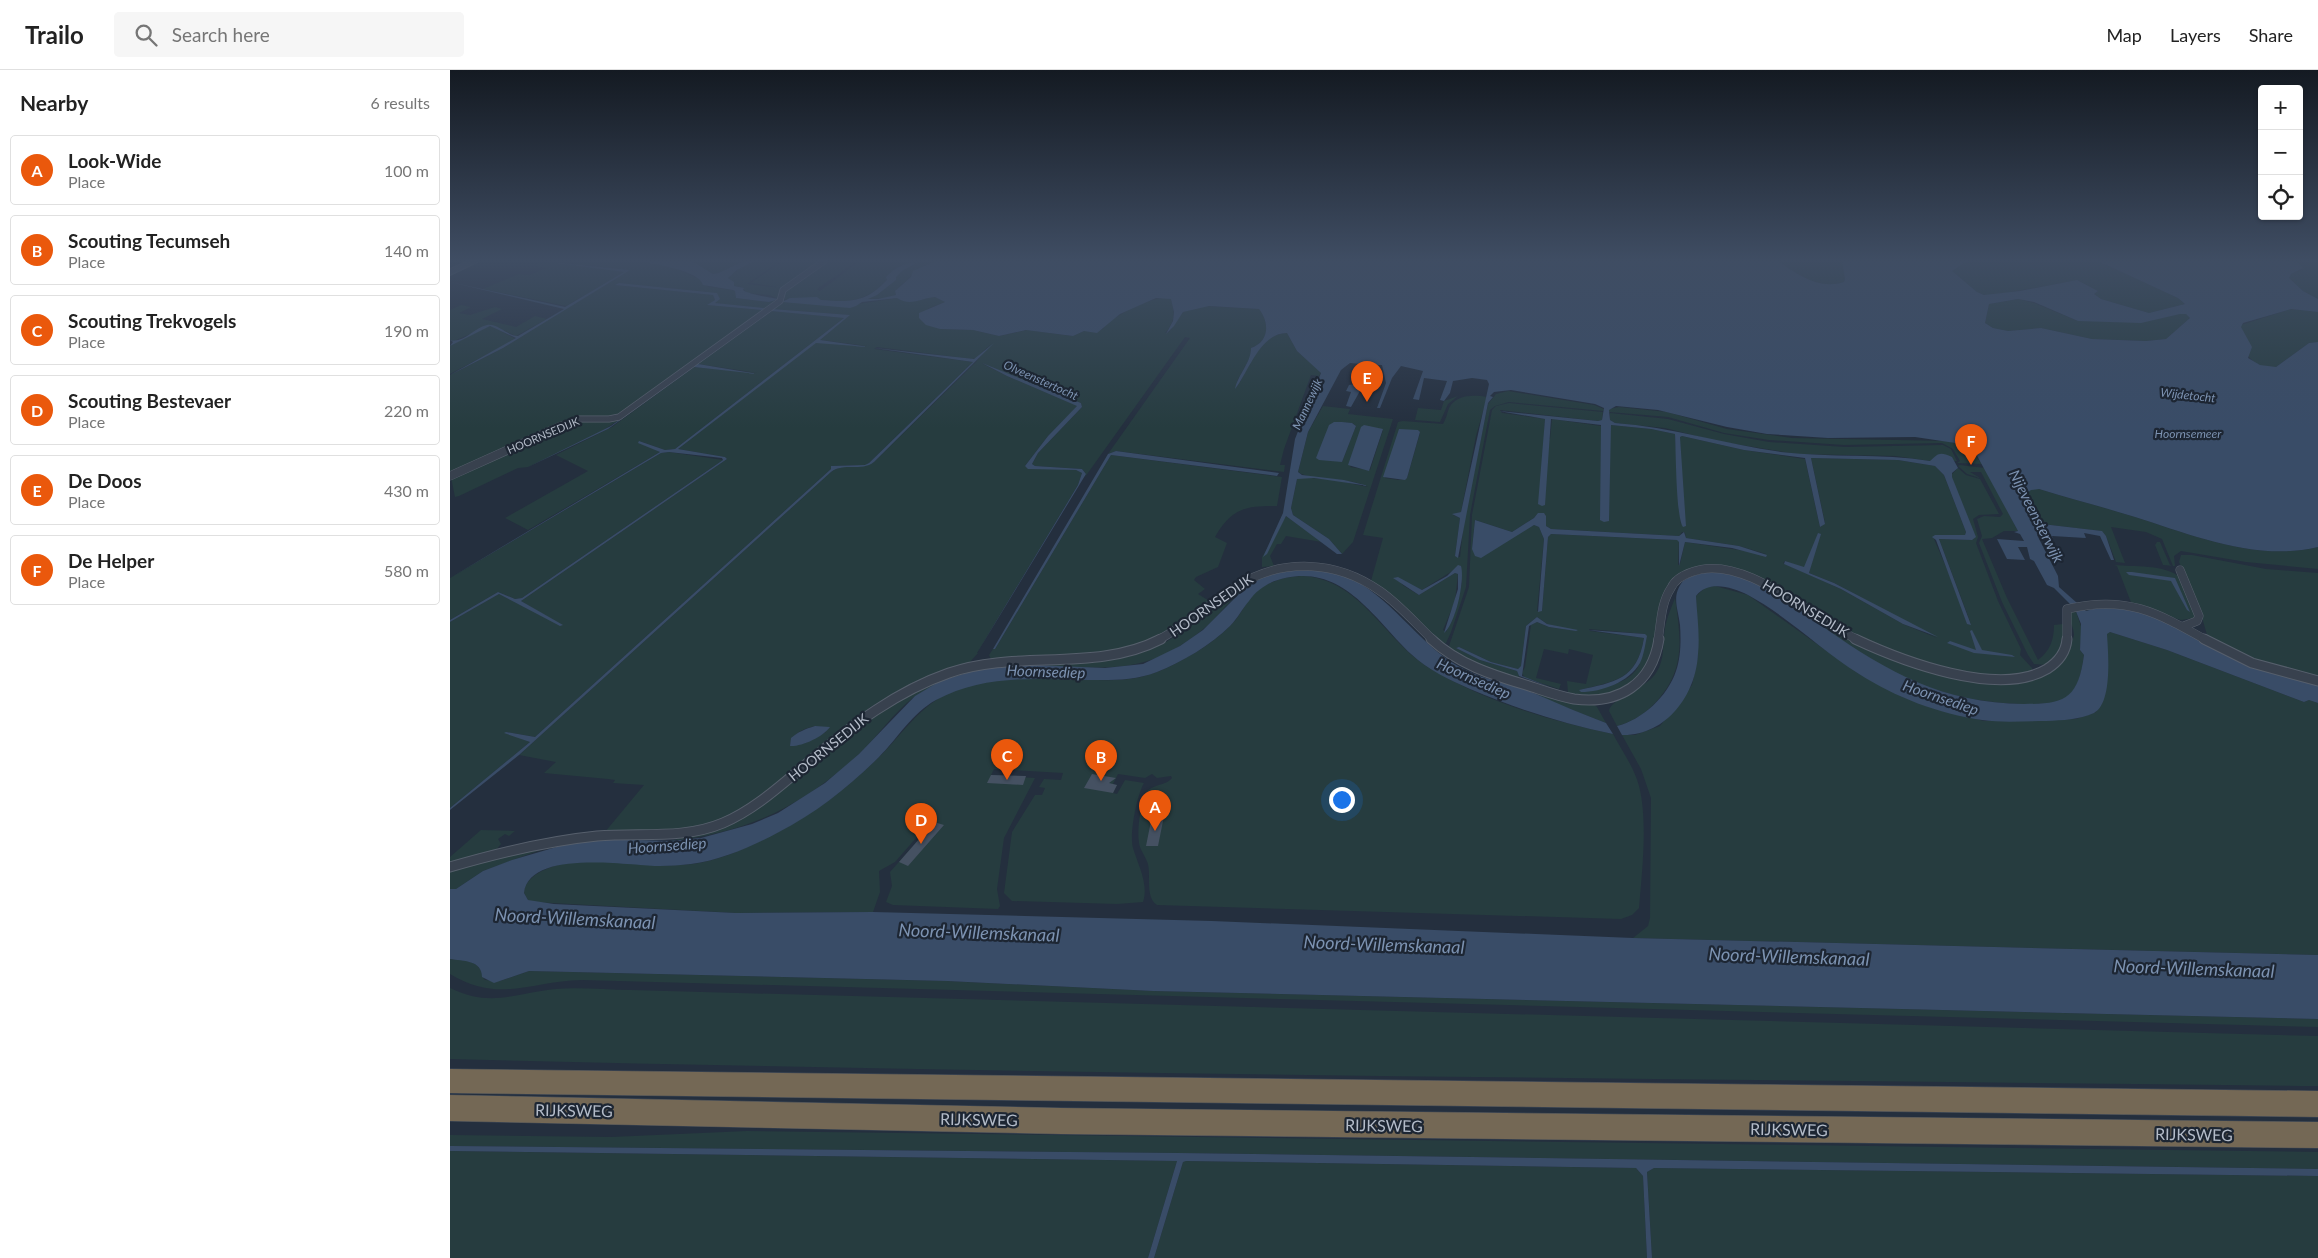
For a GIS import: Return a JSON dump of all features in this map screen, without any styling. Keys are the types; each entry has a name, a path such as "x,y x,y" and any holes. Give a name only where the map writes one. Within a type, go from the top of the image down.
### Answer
{"highway":[{"name":"RIJKSWEG","path":"450,1082 2318,1104"},
{"name":"RIJKSWEG","path":"450,1108 1061,1121 2318,1135"}],"street":[{"name":"HOORNSEDIJK","path":"450,476 578,419 591,417 610,420 619,417 759,316"},
{"name":"HOORNSEDIJK","path":"450,867 520,849 568,840 603,835 680,834 712,827 750,809 857,722 885,703 915,688 945,675 988,663 1095,658 1138,649 1175,631 1222,595 1246,580 1260,572 1281,567 1317,565 1330,566 1344,571 1363,580 1390,598 1434,642 1454,657 1500,677 1580,699 1597,698 1627,690 1647,674 1653,661 1661,617 1671,585 1678,578 1695,571 1726,570 1750,576 1778,590 1830,626 1853,637 1929,668 1977,678 2026,677 2051,667 2065,651 2068,635 2065,614 2068,609 2076,606 2108,603 2126,605 2159,614 2252,663 2318,680"},
{"path":"2180,570 2199,616 2197,621 2184,626"}],"green space":[{"path":"450,316 487,316 482,319 516,327 534,316 547,319 516,336 491,325 454,341 450,340"},
{"path":"554,316 754,316 614,419 590,416 450,474 450,375 503,348"},
{"path":"764,316 844,318 675,449 665,450 639,441 660,452 528,530 505,518 588,471 556,455 612,427 694,367 758,373 698,364"},
{"path":"847,316 932,316 940,329 973,330 999,336 1027,330 1072,336 1084,331 1103,329 1118,316 1173,316 1171,325 1165,333 1169,332 1180,316 1264,316 1266,326 1264,337 1257,345 1251,348 1251,356 1237,381 1240,382 1253,358 1264,343 1279,334 1287,333 1297,351 1321,372 1319,376 1311,375 1284,449 1280,465 1285,465 1284,472 1116,451 1108,454 1190,338 1185,337 1085,477 1086,474 1082,469 1035,466 1032,464 1038,453 1082,407 1081,403 981,363 1078,406 1048,436 1025,466 1076,470 1082,473 1078,485 978,653 970,662 909,686 869,708 760,798 722,820 687,830 605,832 644,785 613,783 615,780 544,773 556,762 519,755 831,472 841,468 863,465 831,466 831,469 535,737 506,732 530,742 450,808 450,622 499,594 562,626 521,601 727,459 725,457 678,449 816,342 868,346 820,340","holes":["991,344 976,362 874,462 866,464 973,362 874,349 877,347 972,359 976,358","815,726 826,732 805,743 790,746 793,738 799,732 806,729"]},
{"path":"1986,316 2067,316 2078,321 2144,316 2188,316 2190,318 2166,339 2146,341 2092,339 2041,328 2008,331 1993,328 1985,323"},
{"path":"2268,316 2318,316 2318,342 2309,343 2276,367 2266,367 2259,365 2248,356 2243,342 2241,325"},
{"path":"491,326 516,339 450,374 450,346 484,327"},
{"path":"1508,391 1594,405 1604,409 1603,411 1509,402 1495,406 1490,410 1470,515 1466,587 1451,632 1446,643 1443,645 1408,611 1371,581 1383,538 1363,535 1398,422 1443,424 1449,408 1456,400 1466,396 1487,397 1476,436 1461,512 1453,515 1460,518 1455,556 1460,557 1464,520 1488,404 1496,394","holes":["1418,430 1420,433 1407,478 1399,480 1385,478","1457,568 1462,583 1454,615 1446,632 1443,630 1455,601 1458,574 1455,573 1419,595 1404,586 1395,577 1422,590"]},
{"path":"1458,396 1448,404 1440,422 1415,420 1418,408 1441,410 1444,401"},
{"path":"1509,403 1603,412 1602,420 1598,421 1500,410 1502,413 1545,419 1544,437 1550,439 1552,419 1601,426 1601,521 1611,425 1651,429 1675,434 1681,527 1680,437 1682,436 1744,450 1805,459 1820,527 1825,523 1811,458 1898,460 1935,466 1944,475 1966,532 1965,535 1934,539 1971,624 1939,539 1971,540 1951,475 1958,468 1966,475 1980,479 1999,514 1979,515 1973,519 1978,537 1976,543 1998,601 2021,649 2020,655 2032,668 2032,672 1996,677 1925,664 1839,628 1776,585 1752,574 1724,567 1674,578 1668,584 1664,595 1650,666 1626,689 1590,698 1568,693 1567,681 1586,684 1593,655 1569,649 1568,654 1544,649 1536,678 1561,684 1559,689 1525,678 1522,673 1525,667 1531,625 1537,622 1549,627 1578,631 1547,624 1537,617 1526,626 1521,666 1518,669 1491,662 1459,647 1456,648 1480,660 1517,671 1519,676 1517,679 1485,669 1448,649 1469,587 1472,515 1492,410 1496,406","holes":["1545,514 1546,526 1551,529 1679,536 1682,532 1685,533 1686,538 1739,546 1766,554 1685,542 1680,564 1678,565 1679,541 1677,540 1551,534 1548,537 1542,611 1537,611 1544,539 1539,527 1534,525 1472,549 1475,520 1512,532 1537,516","1815,550 1809,573 1834,583 1937,638 1903,624 1841,589 1783,563 1785,561 1804,568","1589,629 1645,634 1639,665 1634,672 1621,682 1613,685 1579,690 1614,681 1630,671 1641,652 1644,638 1590,631"]},
{"path":"1323,406 1350,409 1348,414 1393,419 1353,542 1342,554 1329,539 1293,515 1291,508 1297,479 1300,477 1334,480 1368,487 1351,481 1312,477 1298,472 1308,432","holes":["1334,422 1352,423 1356,426 1342,462","1383,430 1370,470 1350,467"]},
{"path":"1619,407 1667,412 1727,429 1792,438 1948,441 1970,448 1982,464 1957,463 1960,461 1953,449 1942,443 1844,445 1769,440 1724,433 1668,417 1609,412 1609,409"},
{"path":"1610,413 1668,419 1724,434 1769,442 1845,447 1943,445 1951,449 1957,461 1930,461 1895,456 1797,454 1716,441 1665,428 1615,423 1610,420"},
{"path":"621,419 600,432 528,467 518,468 455,497 451,477 579,420"},
{"path":"669,452 723,460 522,598 515,599 498,592 450,620 450,578 661,453"},
{"path":"1111,455 1282,477 1277,506 1248,508 1234,514 1227,520 1215,537 1227,543 1218,567 1196,577 1194,580 1205,589 1198,594 1211,602 1153,642 1114,653 991,659 989,655 995,649"},
{"path":"1958,466 1985,468 2018,531 2004,531 1992,538 1982,539 2007,598 2038,660 2046,653 2050,645 2054,625 2063,624 2064,637 2061,647 2046,665 2034,664 2028,655 2002,602 1979,543 1982,536 1977,519 1984,516 2000,517 2003,514 1981,472 1970,472 1980,478 1967,474"},
{"path":"2031,489 2039,489 2202,538 2248,549 2295,551 2318,547 2318,569 2246,562 2181,551 2174,556 2175,566 2173,566 2162,539 2146,532 2111,527 2125,563 2116,562 2106,536 2101,531 2042,524 2027,493"},
{"path":"1286,516 1322,542 1286,536 1281,544 1277,544 1270,556 1274,566 1262,567 1262,557"},
{"path":"2157,542 2160,542 2172,566 2163,565 2155,545"},
{"path":"2181,555 2192,555 2266,569 2318,573 2318,679 2260,662 2207,635 2197,600 2179,562"},
{"path":"2114,565 2157,568 2180,577 2195,613 2194,618 2181,620 2132,605 2117,566"},
{"path":"1265,575 1235,597 1202,630 1182,645 1163,655 1127,666 1088,668 1043,666 1108,660 1146,651 1177,635 1235,593"},
{"path":"1301,576 1322,579 1340,587 1371,613 1414,657 1452,681 1519,709 1613,734 1634,772 1642,800 1644,847 1642,879 1639,908 1632,915 1621,919 1157,905 1151,897 1148,864 1139,843 1139,820 1144,796 1147,792 1172,778 1171,776 1157,778 1152,774 1145,778 1118,774 1113,784 1117,785 1113,793 1117,794 1125,780 1144,783 1136,805 1132,834 1133,848 1144,881 1143,902 1117,904 1012,901 1004,893 1012,832 1035,795 1042,795 1045,788 1039,787 1044,779 1061,780 1063,773 994,769 991,775 1035,778 1004,838 997,889 1000,906 998,909 893,905 886,902 892,886 890,872 934,822 931,821 895,862 879,871 880,892 873,912 736,913 533,902 528,900 524,893 527,883 535,875 563,864 594,861 684,865 710,861 736,852 808,815 838,793 866,770 920,713 951,692 967,686 1001,680 1118,680 1154,673 1188,657 1218,637 1238,617 1250,598 1260,588 1280,579"},
{"path":"1715,586 1748,595 1859,674 1903,697 1930,707 1984,721 2076,719 2096,712 2107,633 2110,632 2167,650 2304,702 2309,700 2318,703 2318,955 1633,938 1648,926 1650,918 1651,798 1641,769 1622,735 1635,735 1660,726 1692,685 1698,656 1696,596 1706,587"},
{"path":"1675,598 1680,640 1677,665 1672,678 1666,690 1647,710 1633,720 1617,726 1609,711 1611,706 1645,683 1656,673 1659,667 1663,655 1666,623"},
{"path":"2075,609 2082,629 2080,650 2084,655 2077,684 2068,697 2055,702 2040,704 2012,704 1977,700 1926,687 1883,668 1816,622 1939,672 2033,678 2069,646 2074,632 2068,612"},
{"path":"958,675 914,697 838,773 794,803 748,824 698,837 670,841 720,828 875,713 935,682"},
{"path":"1536,694 1593,704 1597,707 1606,723 1549,701"},
{"path":"481,830 515,831 509,836 505,834 498,839 501,844 495,851 450,864 450,857"},
{"path":"547,845 546,848 483,871 456,889 450,889 450,869"},
{"path":"450,959 471,962 478,966 485,980 500,981 529,971 947,981 1153,991 2318,1019 2318,1027 582,980 515,989 500,989 484,988 450,974"},
{"path":"450,988 465,994 491,998 556,989 584,988 2318,1036 2318,1086 1151,1073 450,1059"},
{"path":"747,1131 2318,1152 2318,1169 1179,1153 450,1146 450,1135 611,1137"},
{"path":"450,1151 1177,1161 1148,1258 450,1258"},
{"path":"1183,1162 1636,1168 1643,1176 1647,1258 1154,1258"},
{"path":"1654,1168 2318,1176 2318,1258 1652,1258 1647,1172"}],"water":[{"path":"554,316 503,348 450,375 516,338 490,326 450,346 453,342 450,340 460,340 482,326 487,325 495,326 518,336"},
{"path":"764,316 698,364 758,374 694,367 608,429 528,467 611,426"},
{"path":"828,316 848,316 820,340 869,347 816,343 678,449 725,457 727,459 521,601 563,625 560,626 499,594 450,622 450,620 498,592 515,599 522,598 723,460 722,458 669,452 661,453 450,578 660,452 638,443 639,441 665,450 675,449 844,318"},
{"path":"919,316 1117,316 1097,333 1084,331 1073,336 1026,330 999,336 973,330 940,329 926,325"},
{"path":"1174,316 1180,316 1166,334"},
{"path":"1264,316 1986,316 1985,323 1993,328 2008,331 2041,328 2092,339 2146,341 2166,339 2190,318 2188,316 2265,316 2243,323 2241,327 2252,347 2248,358 2260,365 2276,367 2309,343 2318,342 2318,547 2295,551 2248,549 2202,538 2039,489 2031,490 2027,493 2042,524 2102,531 2106,536 2114,560 2111,560 2100,536 2084,533 2086,538 2052,536 2053,539 2037,535 2058,576 2059,587 2086,611 2105,607 2123,608 2159,619 2228,654 2318,684 2318,703 2309,700 2304,702 2167,650 2110,632 2107,634 2107,688 2100,707 2094,713 2065,720 2046,721 1982,720 1950,714 1887,690 1845,665 1762,603 1748,595 1720,586 1707,588 1696,596 1699,632 1698,654 1696,669 1685,698 1665,721 1652,729 1622,735 1617,726 1645,713 1660,698 1672,680 1678,666 1680,648 1680,625 1676,602 1677,592 1683,581 1700,574 1726,573 1752,581 1781,596 1849,644 1895,672 1942,691 1968,698 1995,702 2050,703 2067,696 2078,681 2084,655 2080,650 2081,624 2075,609 2054,588 2047,585 2034,561 2030,559 2027,547 2018,547 2025,560 2007,559 1997,539 2024,541 2020,534 2014,532 2018,531 1975,452 1962,444 1915,437 1828,438 1767,434 1727,427 1658,410 1616,406 1609,410 1610,420 1615,423 1657,428 1781,452 1893,457 1930,461 1939,454 1952,457 1958,468 1952,473 1952,477 1976,537 1972,540 1939,539 1971,625 1967,624 1936,540 1932,537 1935,535 1965,535 1966,532 1944,475 1935,466 1898,460 1811,458 1825,524 1820,527 1805,458 1744,450 1682,436 1680,437 1686,526 1683,527 1679,511 1675,434 1651,429 1611,425 1609,521 1604,522 1600,520 1601,425 1551,419 1545,505 1542,506 1538,504 1545,419 1499,411 1598,421 1602,420 1604,408 1595,404 1511,390 1494,392 1490,396 1493,397 1488,403 1458,558 1455,556 1460,518 1452,514 1461,512 1489,384 1487,380 1472,378 1453,381 1450,393 1444,401 1440,400 1447,381 1424,378 1419,400 1413,399 1423,371 1401,366 1392,378 1380,408 1377,408 1386,383 1382,365 1369,365 1360,381 1365,382 1351,407 1346,406 1351,392 1346,391 1349,385 1355,384 1361,364 1350,363 1341,370 1308,432 1298,472 1302,475 1344,480 1369,486 1314,478 1297,479 1291,508 1293,515 1329,539 1342,554 1337,554 1286,516 1267,554 1263,557 1283,513 1295,439 1321,373 1297,351 1287,333 1269,339 1262,346 1235,389 1249,359 1251,348 1257,345 1264,337 1266,332"},
{"path":"2067,316 2169,316 2141,323 2078,321"},
{"path":"994,343 874,462 864,466 836,469 831,472 519,755 450,810 450,808 530,742 504,733 535,737 831,469 831,466 865,465 869,463 973,362 874,348 974,359"},
{"path":"982,363 1081,403 1082,407 1038,453 1032,464 1035,466 1082,469 1086,474 977,653 1078,485 1082,473 1076,470 1028,469 1025,466 1048,436 1077,406 1007,376"},
{"path":"1334,422 1352,423 1356,426 1342,462 1319,460 1316,458 1329,425"},
{"path":"1364,425 1383,429 1369,471 1348,465 1361,427"},
{"path":"1399,429 1418,430 1420,432 1405,480 1383,477"},
{"path":"1116,451 1279,473 1277,476 1111,455 995,649 993,649 1108,454"},
{"path":"1538,513 1544,513 1546,516 1546,526 1551,529 1679,536 1684,532 1686,538 1739,546 1767,555 1766,557 1732,548 1685,542 1679,566 1679,542 1677,540 1551,534 1548,537 1542,611 1538,612 1544,539 1539,527 1534,525 1481,558 1475,556 1472,549 1475,520 1512,532 1534,518"},
{"path":"1818,533 1821,534 1809,573 1834,583 1938,637 1903,624 1841,589 1784,564 1785,561 1804,567"},
{"path":"1458,565 1461,566 1462,572 1461,591 1456,611 1444,633 1458,589 1458,574 1455,573 1419,595 1393,578 1398,577 1422,590 1447,576"},
{"path":"1316,570 1345,576 1361,584 1390,606 1443,656 1467,671 1526,690 1606,723 1613,734 1576,726 1540,715 1455,682 1418,660 1363,604 1336,584 1320,578 1288,577 1266,585 1254,595 1233,623 1214,640 1186,658 1157,672 1123,679 1030,679 992,682 954,692 936,700 927,705 879,757 832,798 793,825 748,847 726,856 687,864 660,866 583,863 562,865 543,870 530,879 524,893 528,900 554,904 736,913 873,912 1212,921 1633,938 2318,955 2318,1019 1153,991 947,981 529,971 494,983 482,977 479,967 475,964 450,959 450,889 456,889 483,871 512,860 577,841 605,839 670,841 701,838 752,824 778,813 825,783 859,754 915,696 940,681 987,667 1010,664 1105,668 1143,664 1180,646 1203,630 1243,590 1266,575 1282,571"},
{"path":"2126,572 2175,578 2190,612 2187,610 2171,581 2129,575"},
{"path":"1537,617 1547,624 1578,630 1549,627 1537,622 1529,626 1522,676 1555,689 1519,676 1517,671 1480,660 1456,648 1459,647 1491,662 1518,669 1521,666 1526,626"},
{"path":"1588,630 1645,634 1647,636 1640,663 1629,676 1606,688 1581,692 1579,690 1614,681 1630,671 1641,652 1644,638"},
{"path":"1972,630 1982,650 2015,657 1974,653 1947,643 1950,641 1976,650 1970,631"},
{"path":"815,726 830,727 812,741 790,746 791,738"},
{"path":"450,1146 1179,1153 2318,1169 2318,1176 1654,1168 1647,1172 1652,1258 1647,1258 1643,1176 1636,1168 1186,1161 1183,1162 1154,1258 1148,1258 1177,1161 450,1151"}],"building":[{"path":"1092,774 1116,778 1109,783 1117,785 1113,793 1084,788"},
{"path":"991,775 1026,776 1023,785 987,783"},
{"path":"1152,816 1164,816 1158,846 1146,846"},
{"path":"934,822 944,825 908,866 899,862"}],"place":[{"name":"De Doos","path":"1367,402"},
{"name":"De Helper","path":"1971,465"},
{"name":"Scouting Trekvogels","path":"1007,780"},
{"name":"Scouting Tecumseh","path":"1101,781"},
{"name":"Look-Wide","path":"1155,831"},
{"name":"Scouting Bestevaer","path":"921,844"}],"water label":[{"name":"Olveenstertocht","path":"1041,380"},
{"name":"Wijdetocht","path":"2188,395"},
{"name":"Mannewijk","path":"1307,404"},
{"name":"Hoornsemeer","path":"2188,433"},
{"name":"Nijeveensterwijk","path":"2037,516"},
{"name":"Hoornsediep","path":"1046,671"},
{"name":"Hoornsediep","path":"1474,678"},
{"name":"Hoornsediep","path":"1941,697"},
{"name":"Hoornsediep","path":"667,845"},
{"name":"Noord-Willemskanaal","path":"575,918"},
{"name":"Noord-Willemskanaal","path":"979,932"},
{"name":"Noord-Willemskanaal","path":"1384,944"},
{"name":"Noord-Willemskanaal","path":"1789,956"},
{"name":"Noord-Willemskanaal","path":"2194,968"}]}
